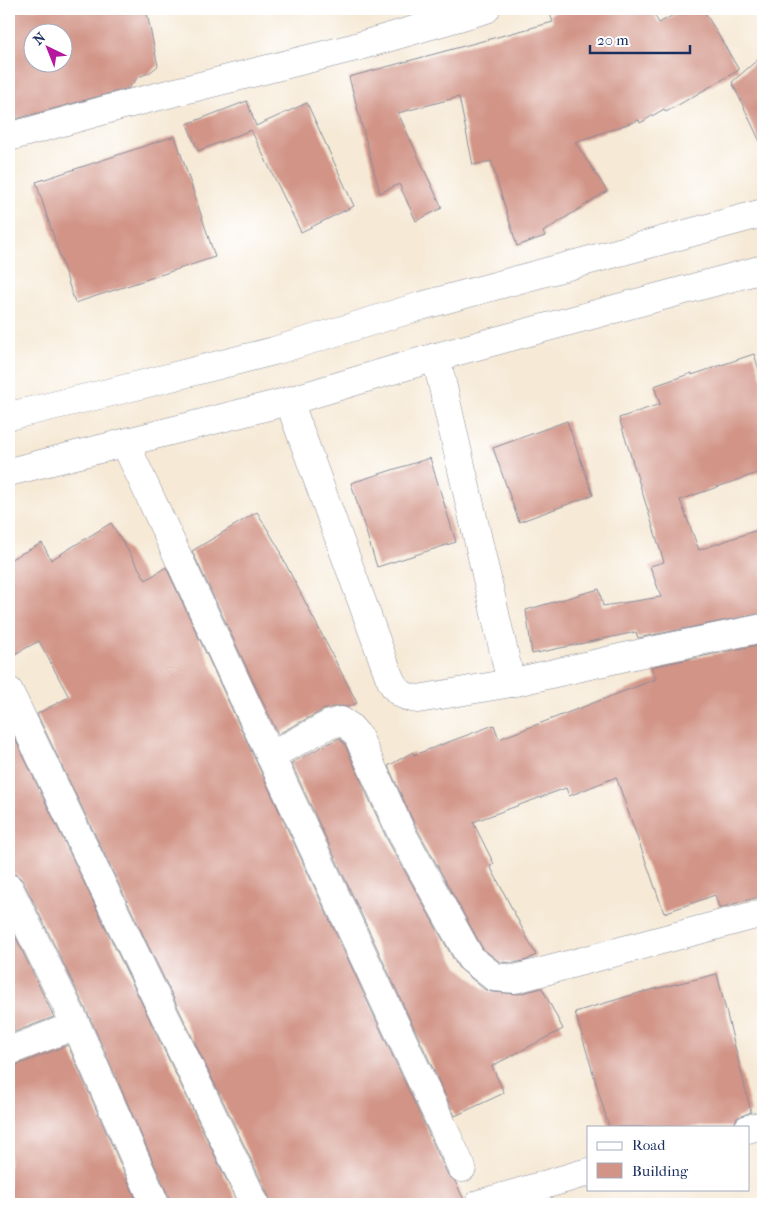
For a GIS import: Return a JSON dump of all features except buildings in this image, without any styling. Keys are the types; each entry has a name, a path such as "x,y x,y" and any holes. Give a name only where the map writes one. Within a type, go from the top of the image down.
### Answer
{"street":[{"path":"9,137 116,107 356,47 486,9"},
{"path":"9,416 112,392 274,350 421,306 763,213"},
{"path":"9,472 289,401 436,357 763,268"},
{"path":"436,357 511,683"},
{"path":"289,401 393,686 406,697 418,700 511,683 763,628"},
{"path":"125,443 462,1168"},
{"path":"9,691 256,1204"},
{"path":"270,756 328,725 341,721 349,726 358,736 401,832 471,959 494,977 515,978 763,913"},
{"path":"9,888 76,1025 155,1204"},
{"path":"9,1051 76,1025"},
{"path":"750,1129 763,1126"},
{"path":"479,1204 587,1172"}]}
